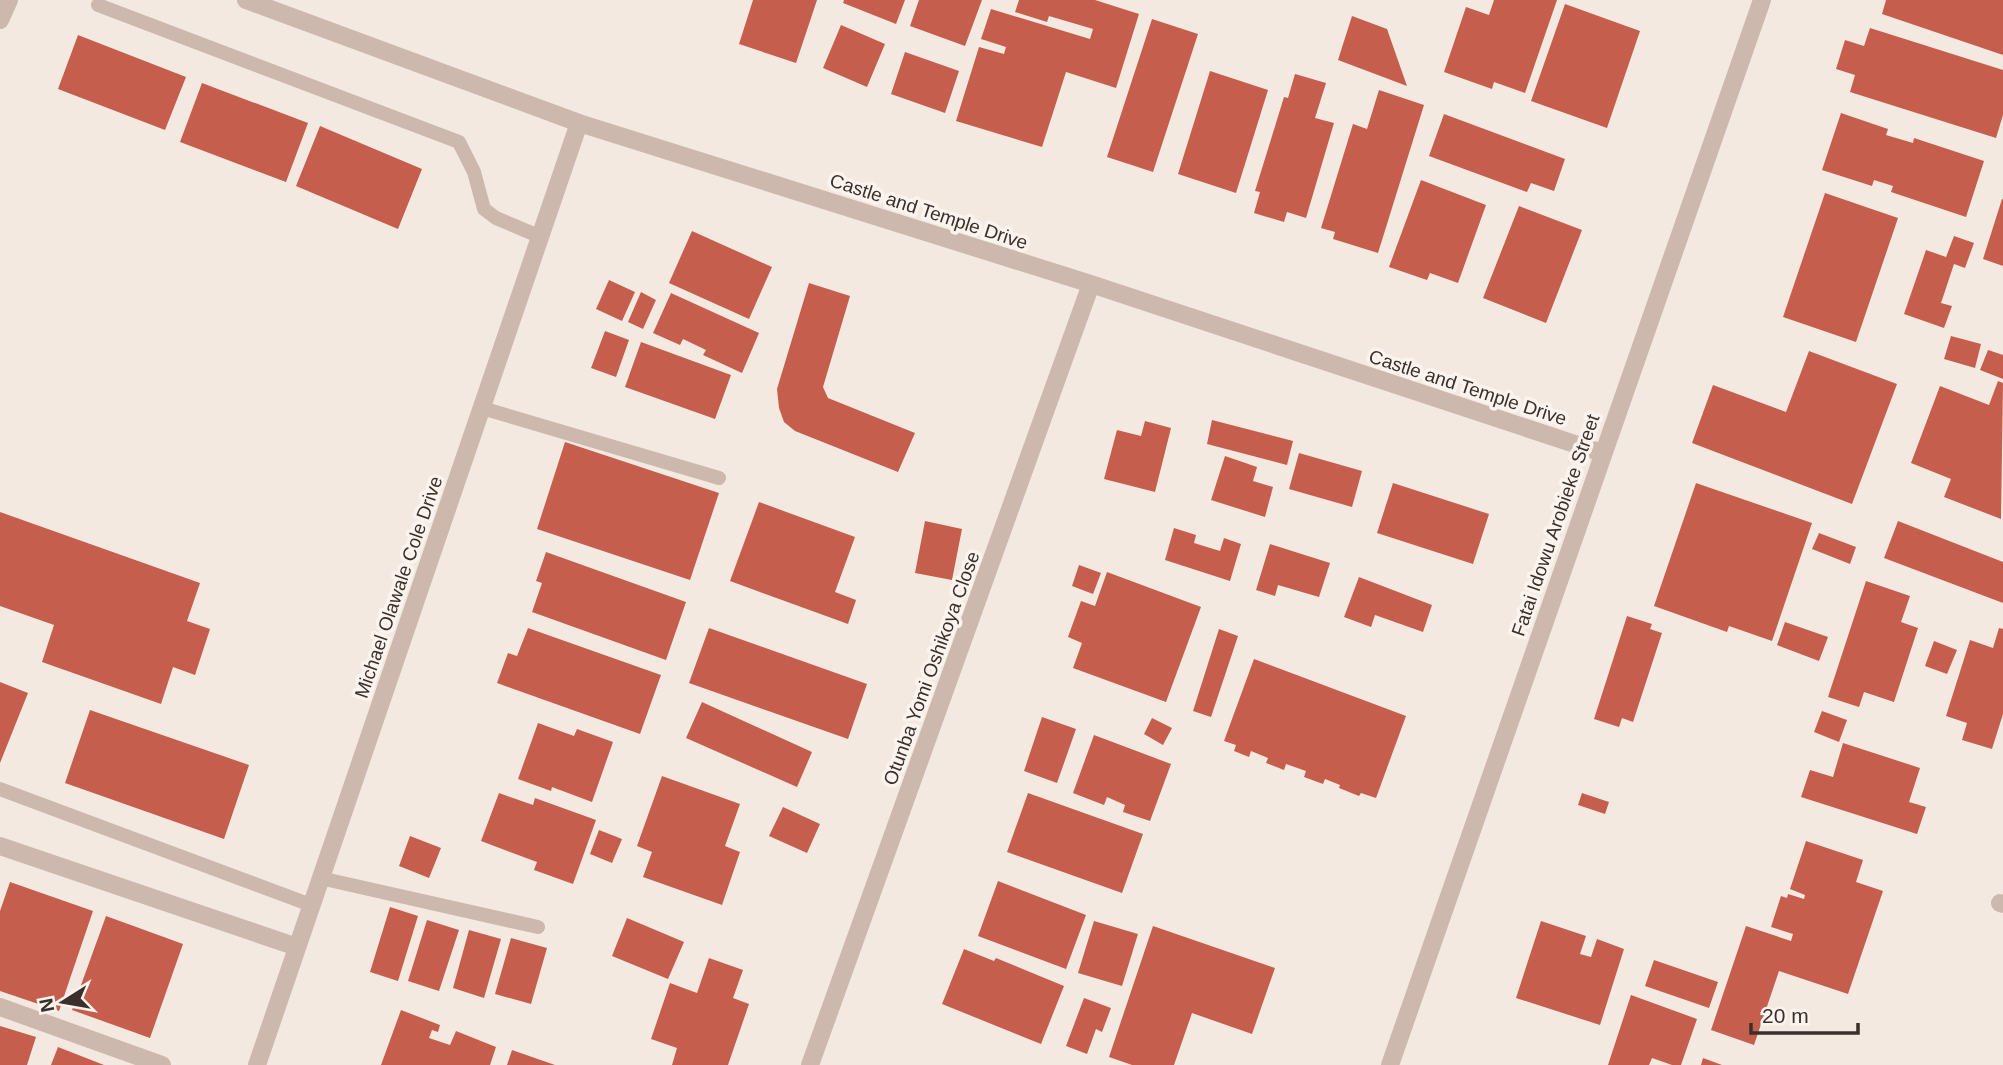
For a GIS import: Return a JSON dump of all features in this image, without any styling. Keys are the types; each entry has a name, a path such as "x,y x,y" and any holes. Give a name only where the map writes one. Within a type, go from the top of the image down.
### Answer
{"street":[{"path":"0,20 9,0"},
{"name":"Castle and Temple Drive","path":"246,0 579,123 1091,284 1602,453"},
{"name":"Fatai Idowu Arobieke Street","path":"1390,1065 1762,0"},
{"name":"Michael Olawale Cole Drive","path":"257,1065 579,123"},
{"name":"Otunba Yomi Oshikoya Close","path":"810,1065 1091,284"},
{"path":"0,846 297,947"},
{"path":"0,1007 162,1065"}],"lane":[{"path":"98,5 459,142 474,172 484,209 496,218 541,237"},
{"path":"482,408 719,478"},
{"path":"0,789 311,905"},
{"path":"320,878 538,927"}],"building":[{"path":"753,0 817,0 796,63 739,44"},
{"path":"844,0 905,0 896,24 843,3"},
{"path":"919,0 982,0 965,46 910,26"},
{"path":"1019,0 1095,0 1139,14 1116,88 1066,72 1042,147 956,121 979,47 1004,54 1006,47 981,39 991,9 1090,39 1093,29 1049,16 1047,22 1015,12"},
{"path":"1494,0 1557,0 1525,93 1494,82 1492,89 1444,72 1466,7 1489,15"},
{"path":"1886,0 2003,0 2003,55 1882,14"},
{"path":"1565,4 1640,31 1607,128 1531,101"},
{"path":"1352,16 1387,29 1407,86 1338,60"},
{"path":"1152,19 1198,34 1153,172 1107,157"},
{"path":"841,25 885,44 867,87 823,68"},
{"path":"1870,28 2003,70 2003,115 1996,138 1850,92 1855,75 1836,69 1845,40 1864,46"},
{"path":"78,35 186,77 165,130 58,89"},
{"path":"905,52 959,71 945,113 891,94"},
{"path":"1210,71 1268,90 1236,193 1178,174"},
{"path":"1295,74 1326,83 1315,118 1334,123 1306,218 1287,212 1284,222 1254,213 1260,192 1255,191 1284,97 1288,98"},
{"path":"202,83 308,123 286,182 180,142"},
{"path":"1379,90 1424,105 1378,253 1333,239 1335,232 1321,228 1353,124 1367,129"},
{"path":"1841,113 1888,129 1886,135 1913,143 1914,138 1984,161 1966,217 1891,192 1893,186 1874,180 1872,186 1822,170"},
{"path":"1444,114 1565,159 1554,191 1531,183 1527,192 1429,156"},
{"path":"320,126 422,169 398,229 296,186"},
{"path":"1421,180 1486,205 1458,283 1430,273 1427,280 1389,267"},
{"path":"1825,193 1898,218 1856,342 1783,317"},
{"path":"2003,199 2003,266 1983,259"},
{"path":"1519,206 1582,230 1546,323 1483,298"},
{"path":"692,231 772,267 749,319 669,283"},
{"path":"1954,236 1974,243 1965,268 1954,264 1941,303 1952,306 1944,328 1904,314 1926,250 1946,257"},
{"path":"609,280 635,292 622,321 596,309"},
{"path":"809,283 850,296 823,387 828,398 915,433 898,472 795,431 784,422 777,389"},
{"path":"641,292 656,300 643,329 628,322"},
{"path":"671,293 759,333 742,373 703,355 706,350 683,339 680,345 653,333"},
{"path":"605,331 629,340 616,377 591,368"},
{"path":"1951,336 1981,344 1975,368 1944,359"},
{"path":"641,342 731,375 715,419 625,387"},
{"path":"1988,350 2003,355 2003,379 1980,370"},
{"path":"1809,351 1897,384 1852,504 1692,443 1713,385 1786,412"},
{"path":"1998,381 2003,383 2001,519 1944,497 1951,479 1911,463 1940,386 1989,405"},
{"path":"1212,420 1293,441 1287,465 1207,444"},
{"path":"1145,421 1171,428 1155,492 1104,479 1117,430 1141,436"},
{"path":"565,442 719,493 690,580 537,529"},
{"path":"1299,453 1362,471 1352,507 1289,489"},
{"path":"1225,456 1257,467 1253,481 1273,487 1265,517 1211,500"},
{"path":"1393,483 1489,514 1473,564 1377,533"},
{"path":"1696,483 1812,523 1772,641 1729,626 1727,632 1654,606"},
{"path":"759,502 855,537 835,592 856,600 848,624 730,581"},
{"path":"0,512 200,583 187,621 210,629 195,675 173,667 161,704 42,662 54,625 0,606"},
{"path":"925,521 962,529 952,580 915,573"},
{"path":"1898,521 2003,562 2003,603 1884,558"},
{"path":"1174,528 1196,535 1194,543 1220,551 1224,538 1241,544 1230,581 1165,560"},
{"path":"1819,533 1856,547 1850,564 1812,549"},
{"path":"1270,544 1330,563 1319,597 1278,585 1275,596 1256,590"},
{"path":"546,552 686,602 666,660 532,612 542,583 536,581"},
{"path":"1079,565 1101,573 1093,594 1072,586"},
{"path":"1107,572 1201,607 1166,702 1073,668 1082,643 1068,637 1081,601 1095,606"},
{"path":"1359,577 1432,605 1423,632 1375,615 1371,627 1344,617"},
{"path":"1866,581 1910,596 1901,622 1918,628 1894,702 1864,692 1859,707 1828,697"},
{"path":"1627,616 1652,624 1650,629 1662,633 1633,722 1622,718 1619,727 1594,719"},
{"path":"1785,622 1828,637 1819,661 1777,645"},
{"path":"528,628 661,675 640,734 497,683 508,653 517,656"},
{"path":"709,628 867,684 848,739 689,683"},
{"path":"1999,628 2003,629 2003,714 1992,749 1962,740 1967,723 1946,716 1970,640 1993,648"},
{"path":"1219,629 1238,636 1211,717 1193,711"},
{"path":"1934,641 1957,650 1947,674 1925,666"},
{"path":"1254,659 1406,716 1376,798 1361,793 1359,796 1325,779 1323,784 1304,777 1306,771 1286,764 1284,770 1266,763 1268,758 1251,751 1249,757 1234,751 1236,745 1224,741"},
{"path":"0,682 28,693 0,763"},
{"path":"702,702 812,752 797,787 686,738"},
{"path":"90,710 249,765 224,839 65,783"},
{"path":"1822,711 1847,720 1839,742 1814,732"},
{"path":"1042,717 1076,729 1057,783 1024,771"},
{"path":"1152,718 1172,728 1163,745 1144,734"},
{"path":"538,723 574,736 577,729 613,742 592,802 552,787 551,791 518,779"},
{"path":"1094,735 1171,764 1150,821 1123,812 1125,805 1107,797 1104,805 1073,793"},
{"path":"1843,743 1920,768 1909,802 1926,807 1917,834 1801,797 1810,770 1833,777"},
{"path":"662,776 740,804 725,846 740,852 722,905 643,877 652,852 637,846"},
{"path":"499,793 533,805 535,798 596,820 573,884 534,870 537,862 481,841"},
{"path":"1028,793 1143,834 1122,893 1007,852"},
{"path":"1582,793 1609,802 1605,814 1578,805"},
{"path":"783,807 820,824 807,853 769,836"},
{"path":"599,830 622,839 612,863 590,854"},
{"path":"410,836 441,848 429,878 399,866"},
{"path":"1806,841 1863,860 1856,882 1883,891 1848,994 1779,971 1754,1045 1711,1030 1746,926 1791,941 1793,934 1771,927 1781,896 1787,898 1788,894 1804,899 1805,895 1790,889"},
{"path":"998,881 1086,915 1066,969 978,936"},
{"path":"10,882 93,911 59,1011 0,991 0,911"},
{"path":"390,907 418,916 398,981 370,972"},
{"path":"106,916 183,944 150,1038 72,1010"},
{"path":"627,918 684,942 668,979 612,956"},
{"path":"427,920 459,930 439,991 408,981"},
{"path":"1094,921 1138,934 1122,986 1078,973"},
{"path":"1541,921 1586,936 1580,954 1591,957 1597,939 1624,949 1600,1025 1516,998"},
{"path":"1153,926 1275,968 1252,1034 1192,1013 1174,1065 1132,1065 1109,1057"},
{"path":"469,930 501,939 484,998 453,988"},
{"path":"511,938 547,948 531,1004 495,994"},
{"path":"964,949 994,961 996,958 1064,986 1041,1044 942,1004"},
{"path":"709,958 743,970 733,998 749,1004 728,1065 672,1065 677,1048 651,1039 670,983 697,993"},
{"path":"1654,960 1718,982 1709,1008 1645,986"},
{"path":"1631,995 1697,1019 1681,1065 1672,1065 1652,1058 1649,1065 1608,1065"},
{"path":"1084,998 1111,1008 1102,1032 1096,1029 1087,1054 1066,1046"},
{"path":"401,1010 440,1025 438,1032 432,1030 429,1038 450,1045 456,1031 496,1047 490,1065 381,1065"},
{"path":"0,1026 36,1037 27,1065 0,1065"},
{"path":"58,1047 104,1065 51,1065"},
{"path":"512,1050 555,1065 507,1065"},
{"path":"1703,1058 1722,1065 1701,1065"}]}
